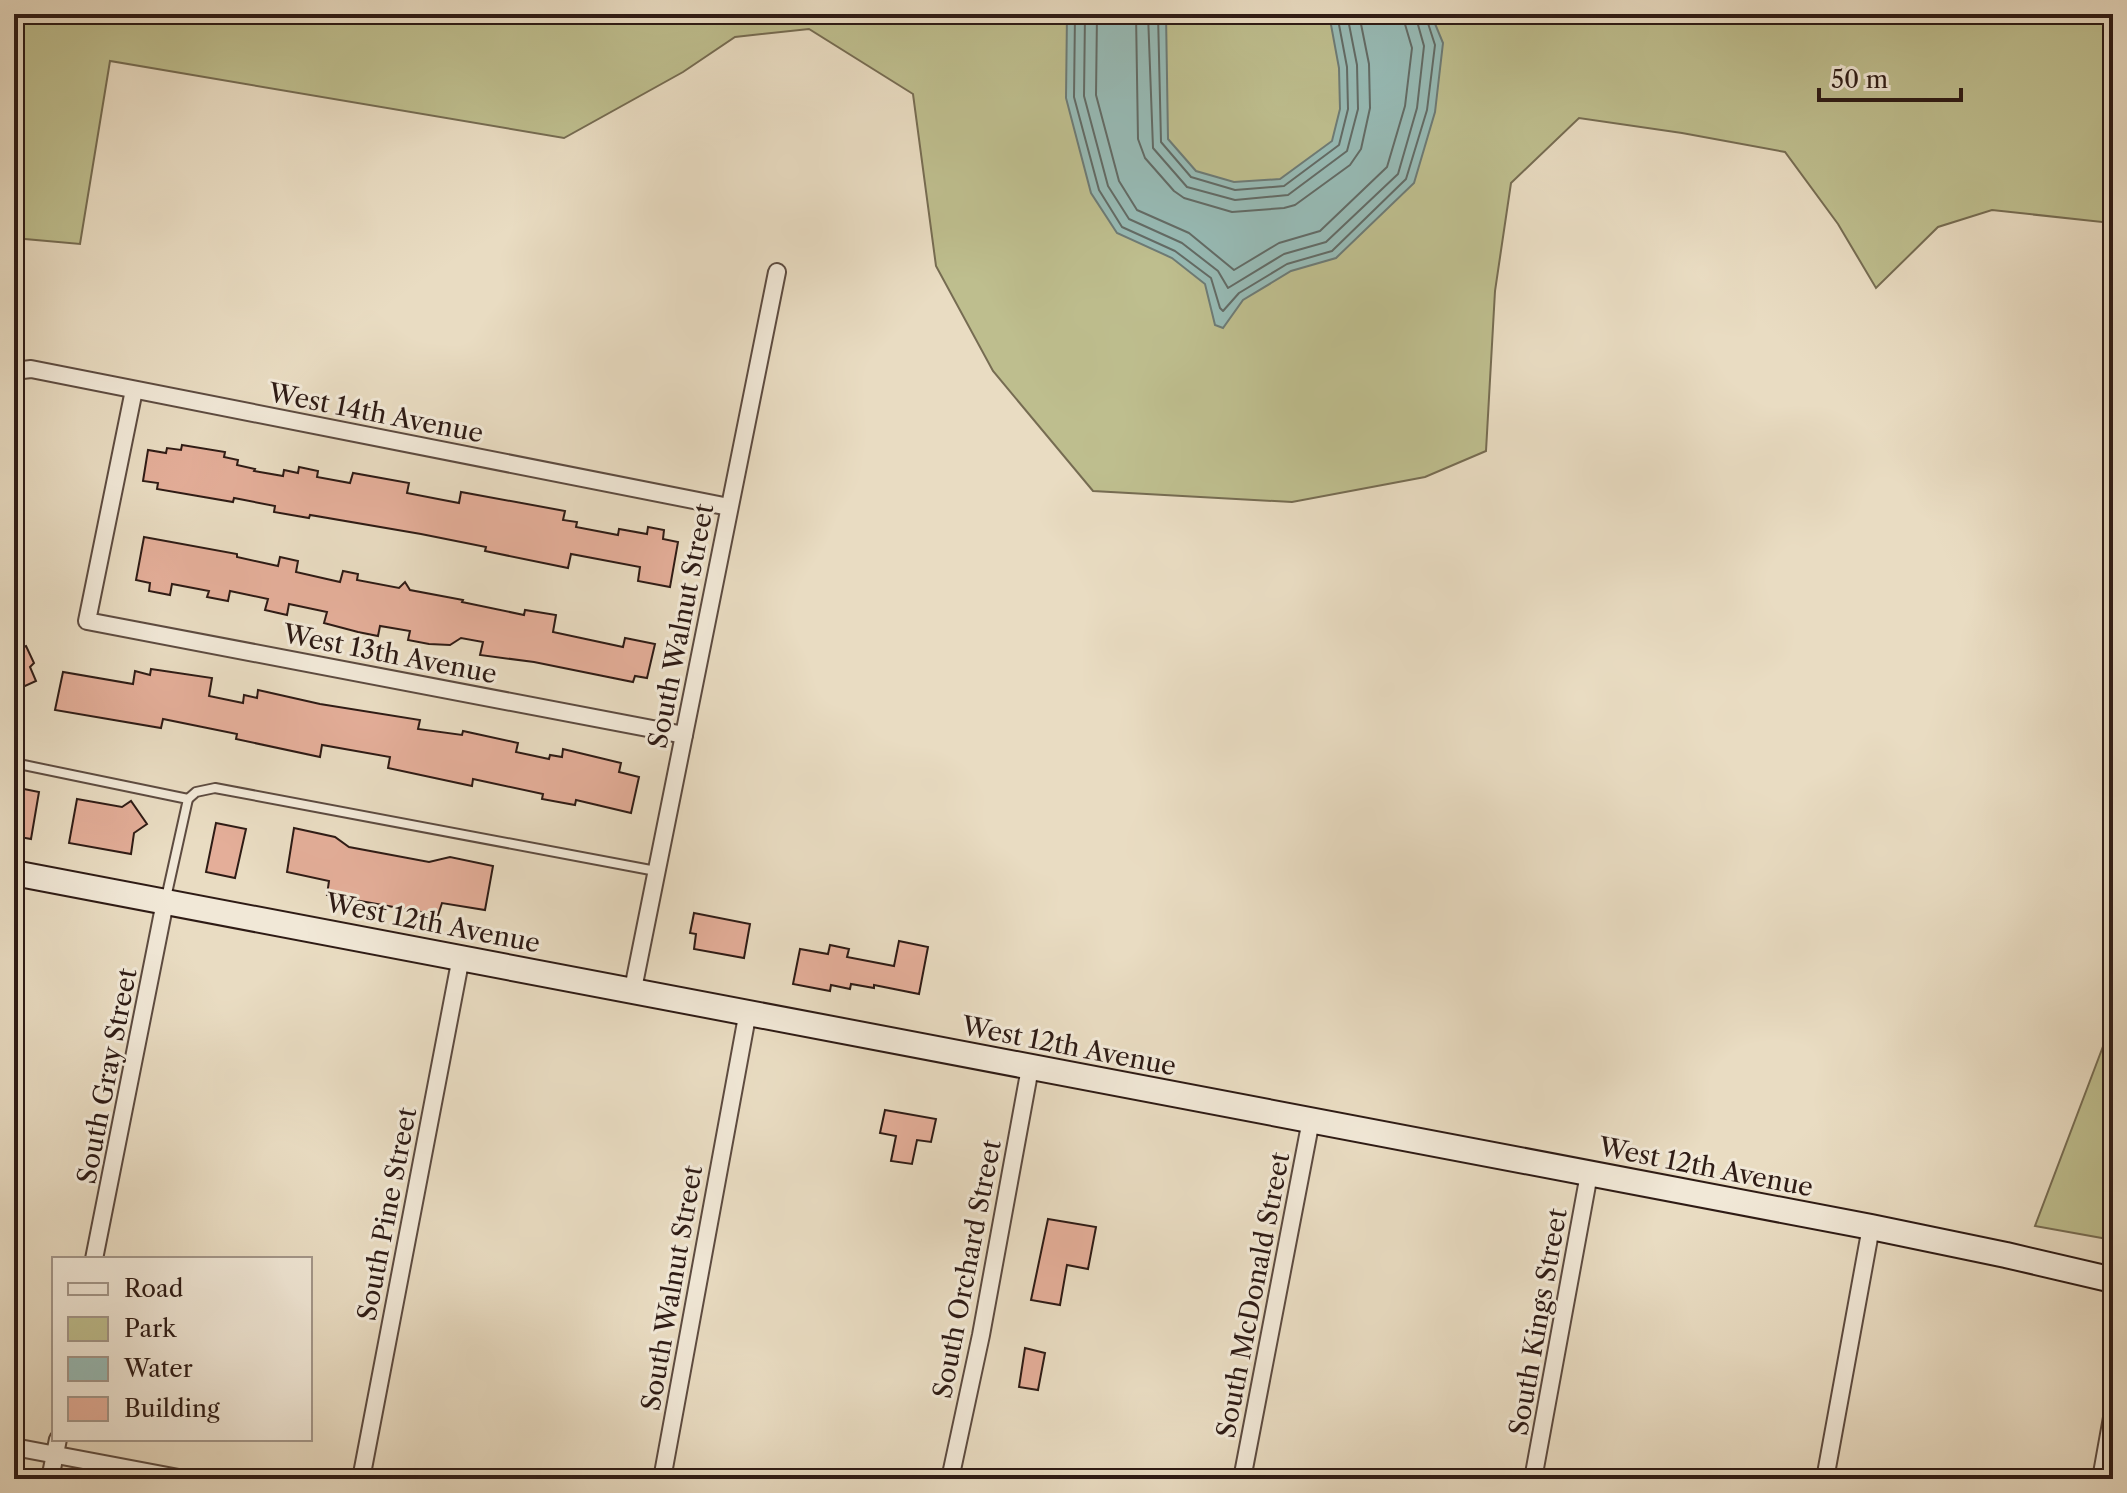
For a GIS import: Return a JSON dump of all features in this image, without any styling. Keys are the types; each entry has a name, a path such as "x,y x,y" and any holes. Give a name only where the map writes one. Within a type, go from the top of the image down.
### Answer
{"main road":[{"name":"West 12th Avenue","path":"14,873 1871,1227 2113,1280"}],"street":[{"name":"South Walnut Street","path":"633,989 777,272"},
{"name":"West 14th Avenue","path":"14,371 31,369 729,507"},
{"name":"West 13th Avenue","path":"134,390 87,621 684,735"},
{"name":"South Gray Street","path":"94,1257 165,902"},
{"name":"South Pine Street","path":"361,1479 461,957"},
{"name":"South Walnut Street","path":"662,1479 748,1011"},
{"name":"South Orchard Street","path":"950,1479 981,1335 1030,1068"},
{"name":"South McDonald Street","path":"1242,1479 1311,1120"},
{"name":"South Kings Street","path":"1533,1479 1589,1174"},
{"path":"1825,1479 1871,1227"},
{"path":"2101,1479 2113,1412"},
{"path":"14,1447 57,1447 184,1479"},
{"path":"50,1479 57,1447"}],"lane":[{"path":"14,763 188,799"},
{"path":"165,902 188,799 196,792 215,788 656,871"}],"green space":[{"path":"14,14 2113,14 2113,206 2111,223 1992,210 1938,227 1876,288 1838,224 1785,152 1579,118 1511,183 1495,291 1486,451 1425,477 1292,502 1093,491 993,371 936,266 913,94 809,29 735,37 683,72 564,138 110,61 80,244 14,238"},
{"path":"2113,1020 2113,1240 2035,1226"}],"water":[{"path":"1067,14 1166,14 1168,139 1196,171 1234,182 1280,179 1332,141 1340,109 1339,68 1329,14 1431,14 1443,43 1435,112 1414,183 1336,258 1291,271 1243,300 1223,328 1215,325 1205,284 1172,258 1117,233 1091,193 1066,98"}],"building":[{"path":"182,445 225,452 224,457 238,460 237,465 254,471 283,476 284,470 298,473 299,467 318,471 317,477 350,483 353,473 409,483 407,493 459,503 461,492 565,511 563,520 577,522 576,527 618,535 619,529 647,534 648,527 664,530 663,539 678,542 670,587 638,581 640,567 571,554 568,568 421,534 274,512 275,506 234,498 233,502 157,489 158,483 143,481 148,450 166,453 167,448 181,450"},
{"path":"144,537 237,554 237,557 278,566 280,557 298,561 296,572 340,582 343,571 358,574 357,580 399,588 405,582 410,590 524,615 525,610 556,615 553,632 623,647 625,638 655,644 647,678 635,676 633,682 534,662 480,655 483,642 461,638 450,645 429,644 408,640 410,631 380,626 378,636 358,632 324,623 327,612 289,604 287,615 265,610 268,599 230,591 228,601 207,597 209,591 172,584 170,595 149,591 150,583 136,580"},
{"path":"26,646 34,663 30,667 36,681 14,691 14,651"},
{"path":"151,669 212,678 209,696 243,703 244,695 257,698 258,690 320,704 420,720 418,729 462,735 463,731 518,743 516,752 549,759 550,755 562,757 563,749 621,763 619,772 639,777 631,813 576,800 575,805 542,799 543,794 473,779 472,786 388,768 390,757 322,745 320,757 236,739 237,734 163,719 161,728 55,710 63,672 133,684 135,671 150,675"},
{"path":"14,787 39,792 31,839 14,836"},
{"path":"77,799 122,807 131,801 147,824 134,833 131,854 69,843"},
{"path":"216,823 246,829 235,878 206,872"},
{"path":"294,828 335,837 349,847 429,862 450,857 493,866 485,910 442,903 438,915 327,895 329,881 287,872"},
{"path":"694,913 750,924 744,958 694,949 696,934 690,933"},
{"path":"899,941 928,947 919,994 874,985 874,988 851,984 850,989 831,985 830,991 793,984 800,949 828,954 830,945 849,949 847,957 894,966"},
{"path":"885,1110 936,1119 931,1142 917,1140 912,1164 891,1161 896,1136 880,1133"},
{"path":"1048,1219 1096,1227 1088,1269 1067,1265 1060,1305 1031,1300"},
{"path":"1025,1348 1045,1353 1038,1390 1019,1387"}],"waterway":[{"path":"1815,14 1836,22 1914,14"},
{"path":"2112,16 2108,86 2113,88"}]}
